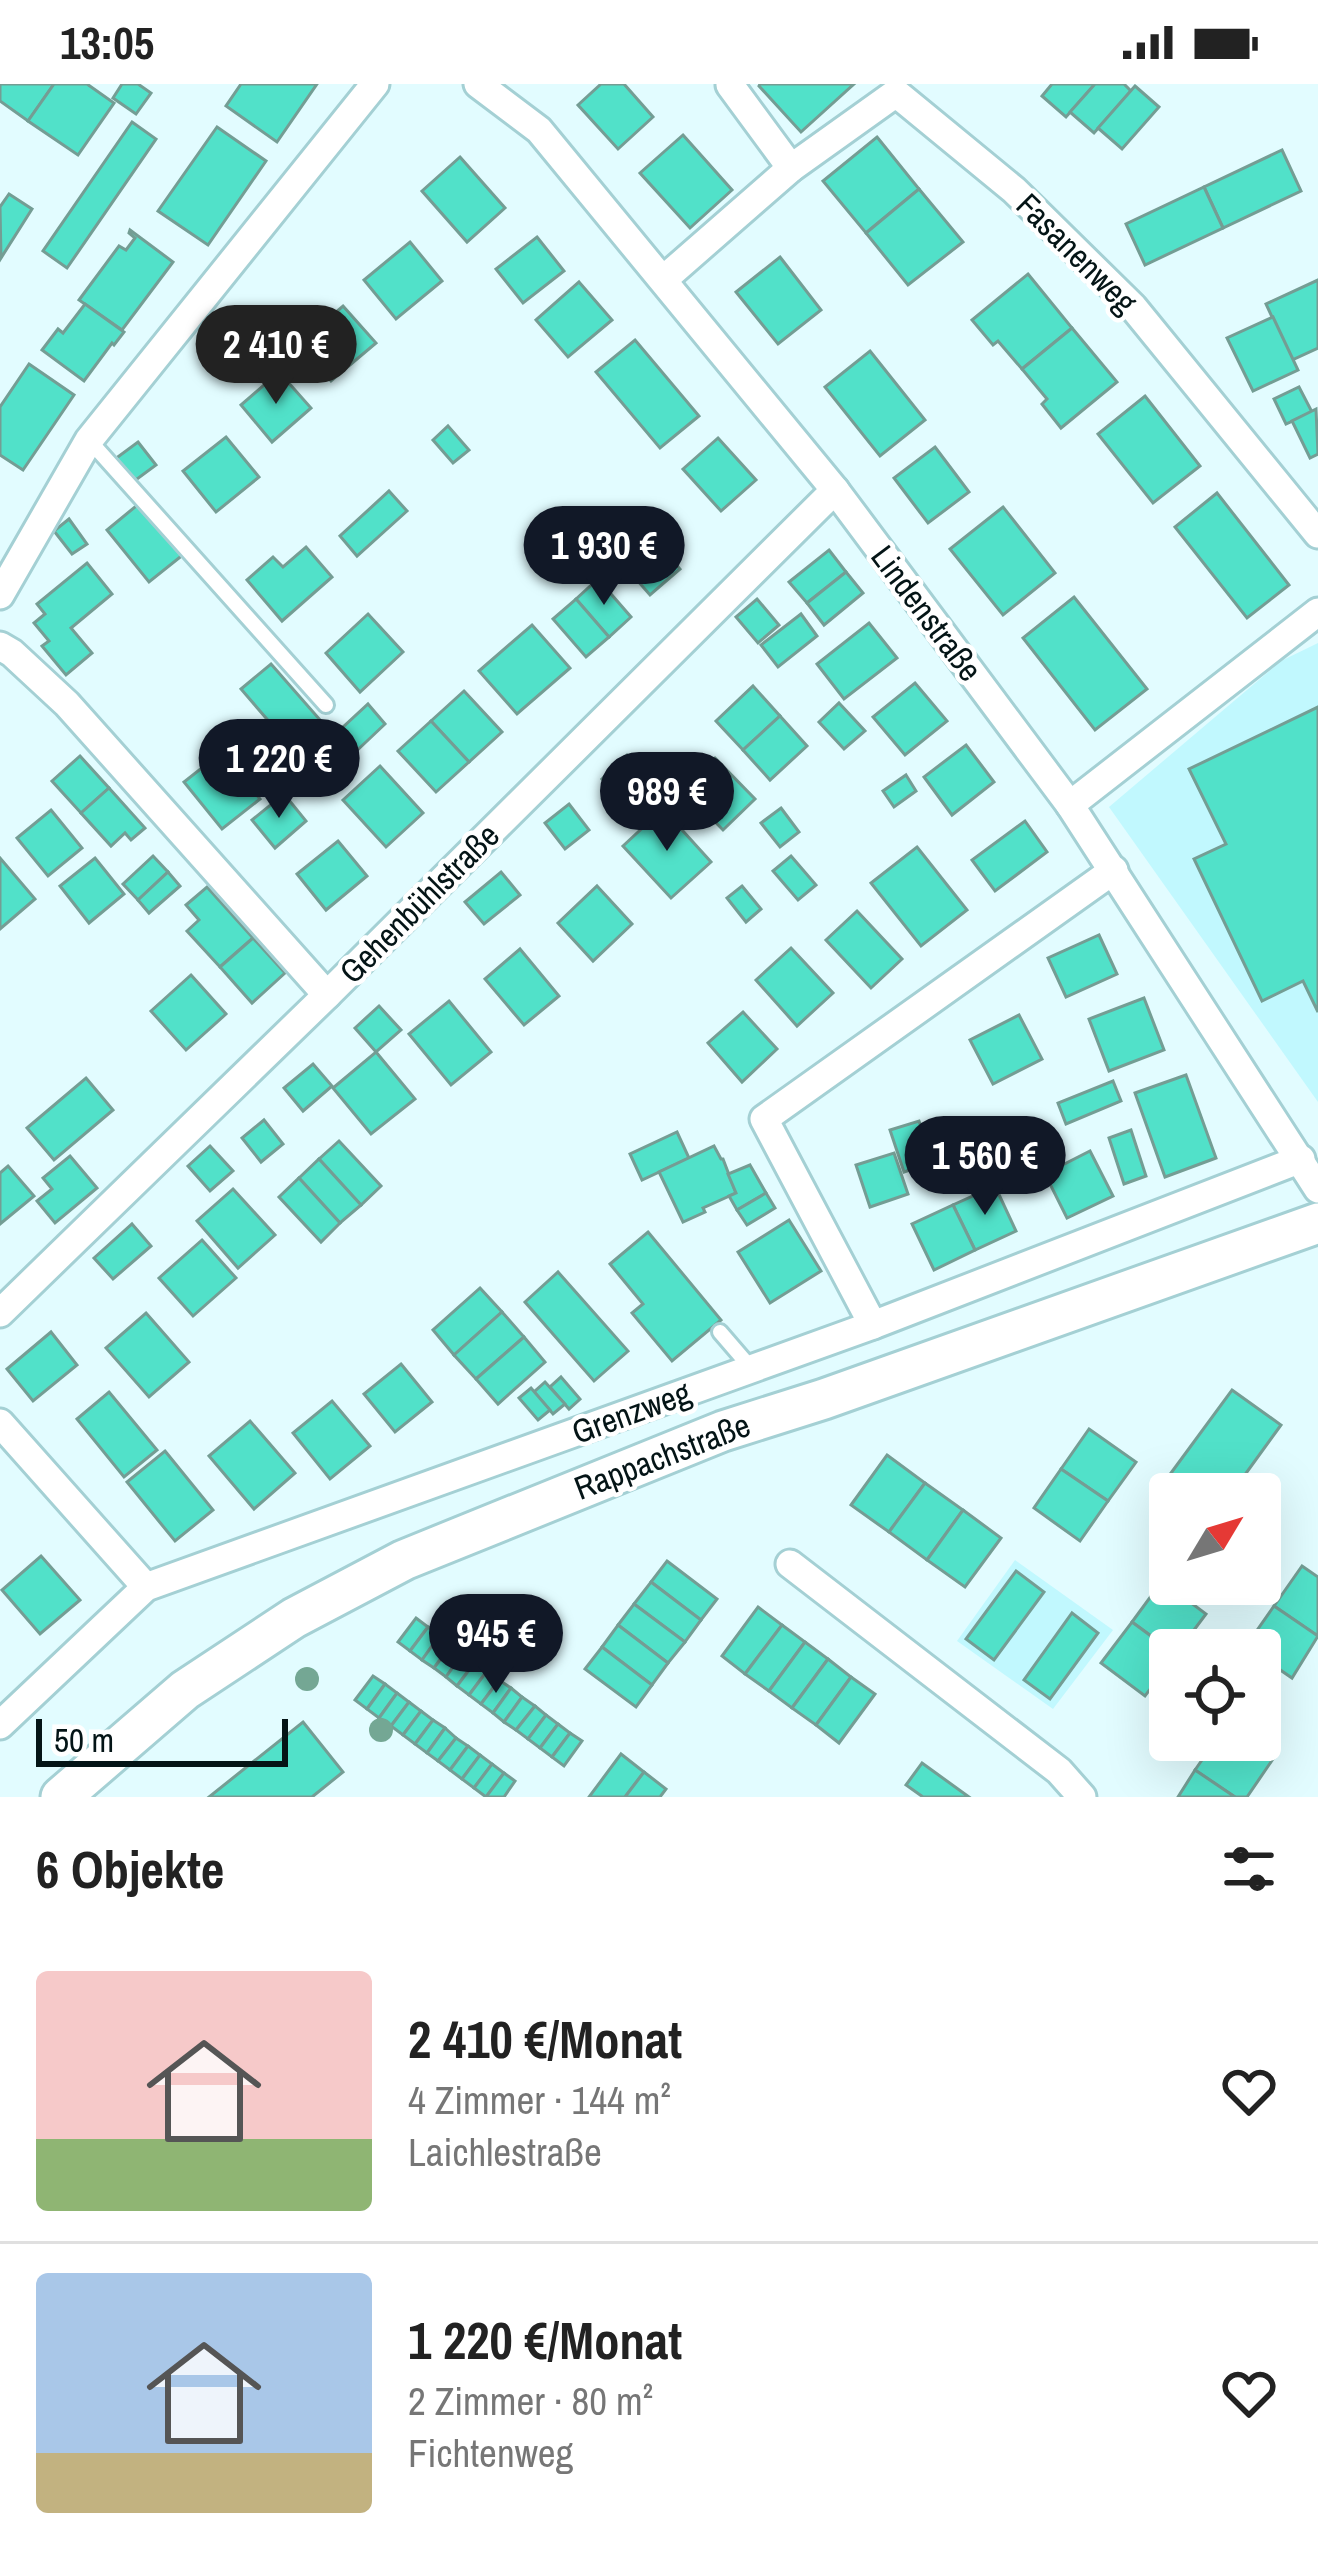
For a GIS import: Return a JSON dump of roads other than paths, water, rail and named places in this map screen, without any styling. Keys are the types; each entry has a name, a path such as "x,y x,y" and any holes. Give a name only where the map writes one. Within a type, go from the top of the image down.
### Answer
{"street":[{"path":"0,595 89,440 374,84"},
{"name":"Lindenstraße","path":"478,84 538,130 835,490 1070,805 1318,1189"},
{"path":"730,86 791,168"},
{"name":"Fasanenweg","path":"664,279 791,168 896,93 1014,190 1132,307 1318,534"},
{"name":"Gehenbühlstraße","path":"0,1312 835,490"},
{"path":"1070,805 1318,612"},
{"path":"0,646 67,704 327,995"},
{"path":"873,1324 764,1119 1114,870"},
{"name":"Grenzweg","path":"0,1725 146,1587 873,1324 1301,1160"},
{"name":"Rappachstraße","path":"61,1797 185,1690 294,1618 404,1559 723,1431 1318,1223"},
{"path":"0,1423 146,1587"},
{"path":"790,1564 1059,1771 1082,1797"}],"lane":[{"path":"89,440 326,705"},
{"path":"720,1332 751,1368"}]}
